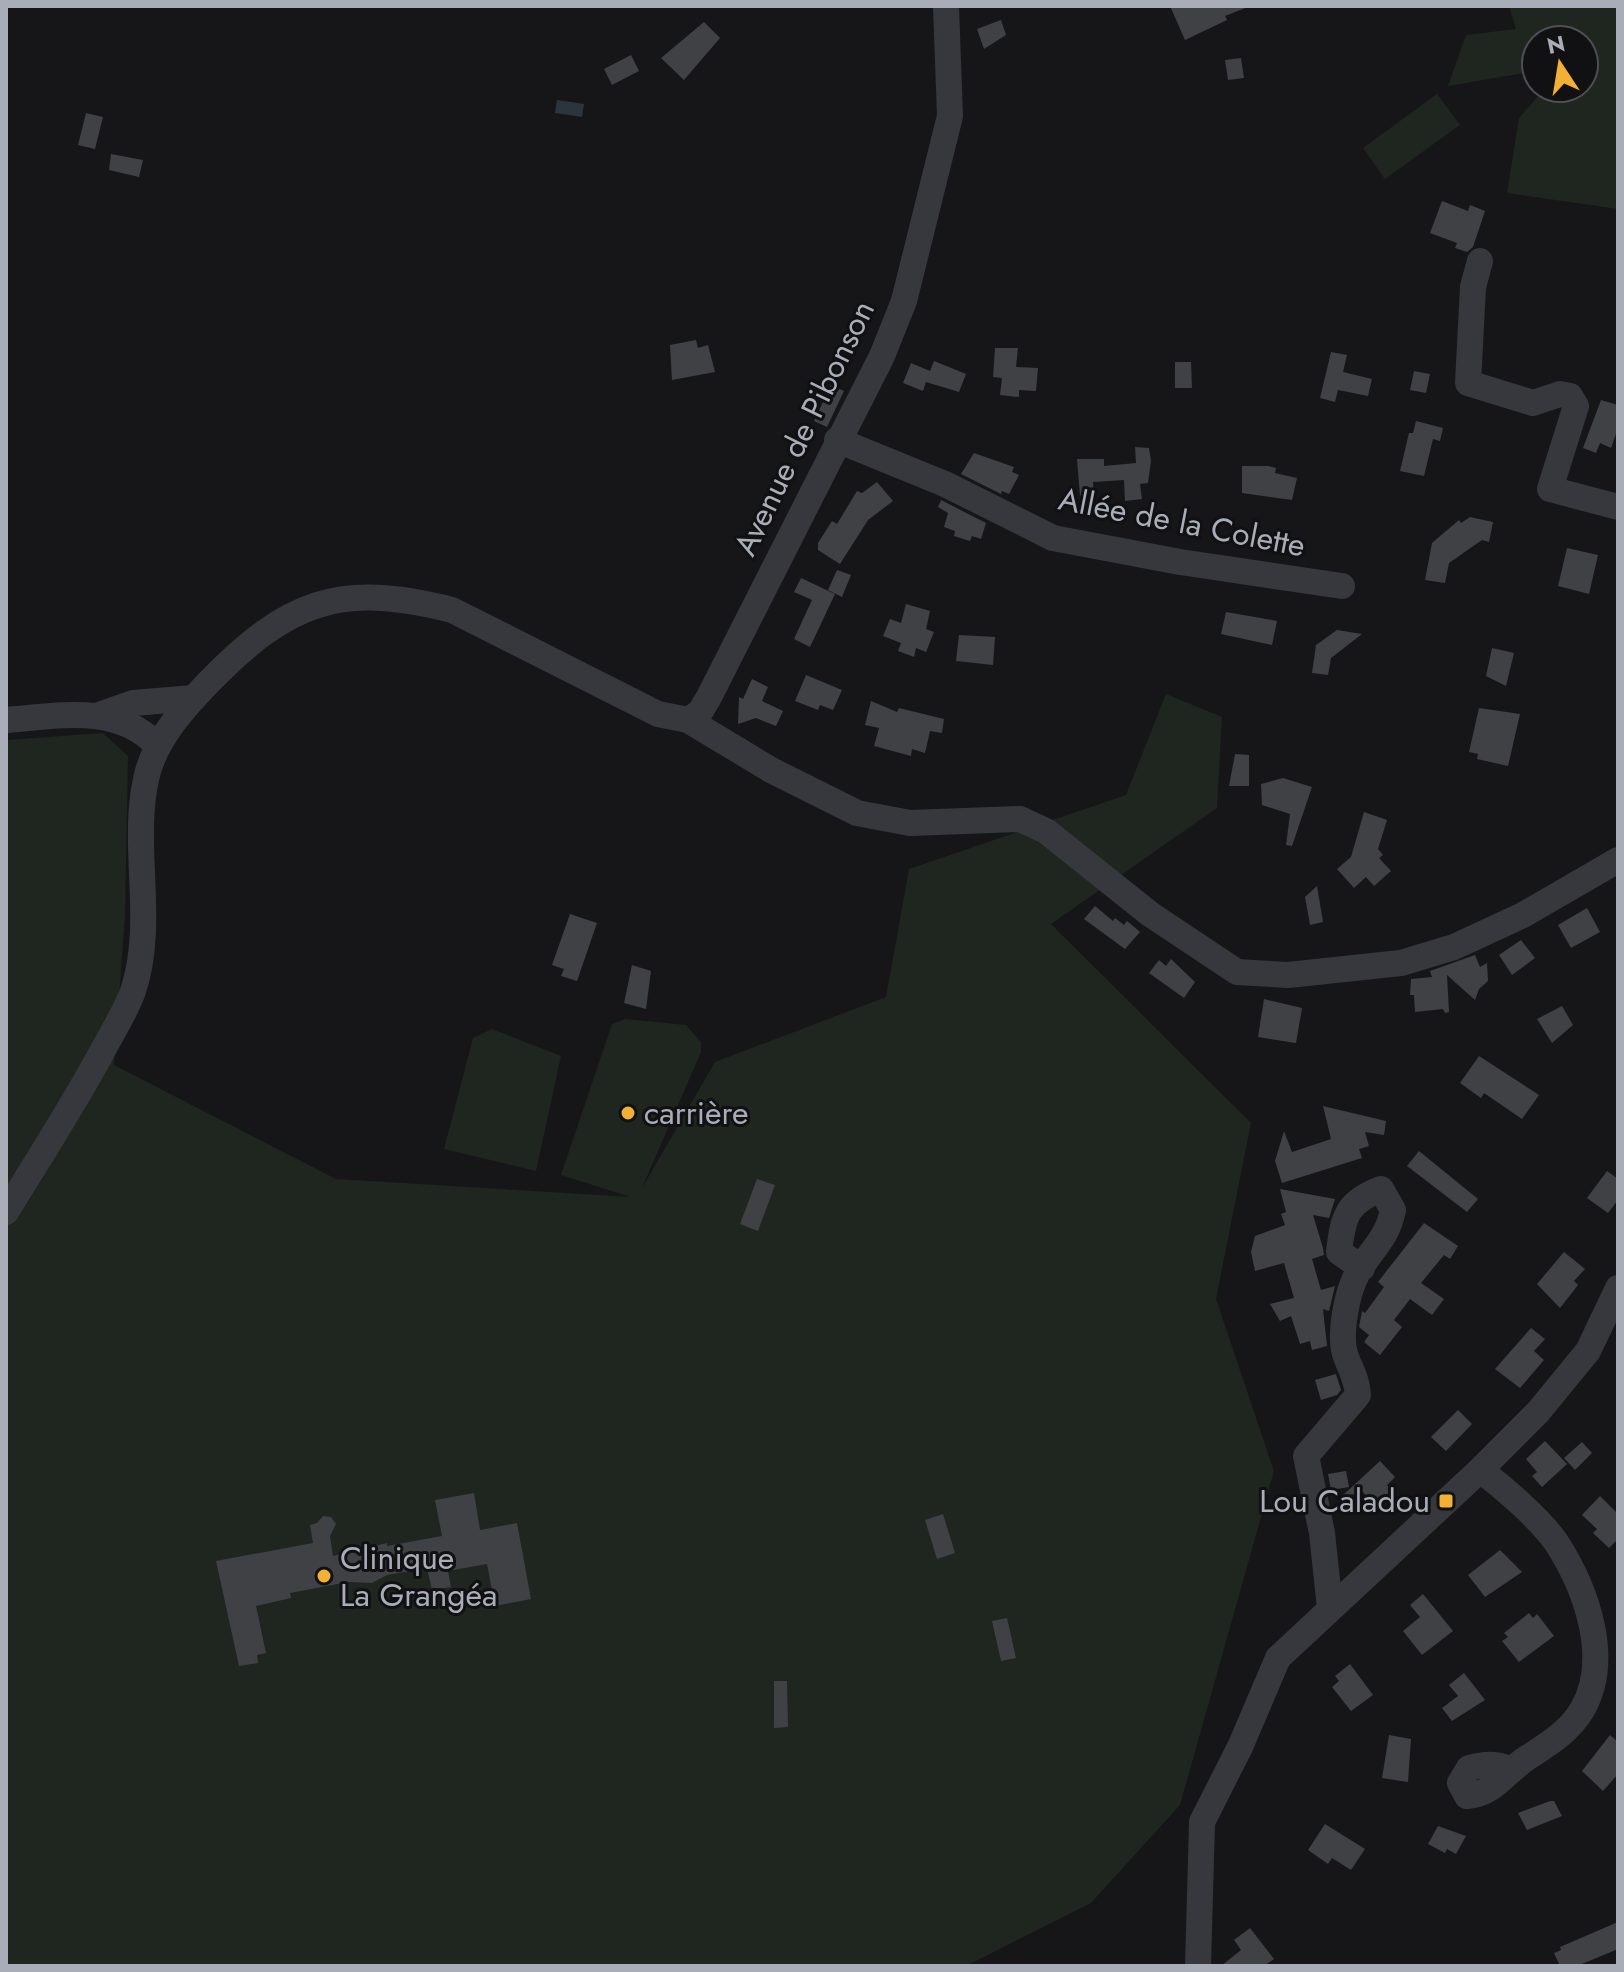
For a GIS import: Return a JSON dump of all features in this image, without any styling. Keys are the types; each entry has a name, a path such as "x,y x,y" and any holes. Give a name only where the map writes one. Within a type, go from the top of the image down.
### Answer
{"street":[{"name":"Avenue de Pibonson","path":"688,720 700,712 709,697 882,356 904,301 950,116 946,6"},
{"path":"1480,261 1473,287 1466,367 1468,383 1533,403 1560,394 1570,396 1576,406 1550,489 1618,507"},
{"name":"Allée de la Colette","path":"837,440 945,484 1053,538 1180,562 1342,586"},
{"path":"6,1212 67,1118 133,990 143,924 142,814 145,779 158,746 194,698 245,645 284,617 329,600 387,599 452,610 658,714 688,720 771,770 857,813 910,823 1020,819 1046,831 1150,914 1237,972 1288,975 1401,963 1454,947 1523,915 1618,860"},
{"path":"99,715 133,703 194,698"},
{"path":"6,720 99,715 126,721 158,746"},
{"path":"1330,1608 1322,1533 1306,1456 1358,1395 1356,1375 1344,1353 1345,1314 1362,1268"},
{"path":"1198,1966 1202,1822 1240,1747 1278,1658 1538,1412 1588,1351 1618,1288"},
{"path":"1480,1470 1555,1540 1583,1594 1595,1659 1590,1694 1581,1713 1559,1737 1510,1769"}],"shaded area":[{"path":"1509,6 1618,6 1618,209 1507,193 1519,118 1531,104 1600,104 1600,24 1520,24 1520,74 1448,86 1466,35 1516,29"},
{"path":"1437,94 1460,125 1385,179 1363,148"},
{"path":"557,100 584,104 582,117 555,113"},
{"path":"1166,694 1222,717 1217,808 1051,924 1251,1123 1216,1299 1274,1471 1180,1805 1091,1903 966,1966 6,1966 6,740 103,733 128,756 125,915 114,1065 336,1179 631,1197 561,1175 612,1024 625,1019 686,1025 701,1042 701,1052 642,1188 715,1062 886,997 909,869 1126,795"},
{"name":"carrière","path":"492,1029 561,1056 536,1171 444,1149 473,1038"}],"building":[{"path":"1170,6 1248,7 1225,16 1227,20 1185,40"},
{"path":"1001,20 1006,35 984,49 977,29"},
{"path":"704,22 720,38 684,80 661,58"},
{"path":"631,55 639,71 612,85 604,69"},
{"path":"1241,58 1244,78 1228,80 1225,60"},
{"path":"86,113 103,117 95,149 78,145"},
{"path":"111,154 143,160 139,177 109,170"},
{"path":"1442,201 1468,211 1470,205 1485,211 1473,247 1467,252 1455,248 1457,243 1430,233"},
{"path":"696,340 698,348 708,345 715,372 672,380 670,345"},
{"path":"995,348 1018,348 1016,367 1038,368 1036,391 1019,390 1019,397 1000,395 1002,378 993,377"},
{"path":"1331,352 1347,355 1343,372 1372,379 1368,396 1338,390 1335,402 1320,398"},
{"path":"934,361 966,374 959,392 926,382 923,391 903,383 911,363 930,371"},
{"path":"1175,362 1191,362 1192,388 1175,388"},
{"path":"1414,371 1430,374 1426,393 1410,390"},
{"path":"831,385 844,391 827,427 814,421"},
{"path":"1601,400 1618,405 1618,428 1611,448 1600,443 1596,453 1583,448"},
{"path":"1416,421 1443,428 1440,441 1433,439 1424,476 1400,471 1409,433 1413,433"},
{"path":"1135,447 1149,448 1151,461 1148,483 1140,484 1142,499 1125,501 1124,480 1093,482 1094,495 1080,496 1077,459 1104,459 1104,466 1136,463"},
{"path":"974,453 1014,467 1012,472 1019,475 1009,494 1002,491 1001,494 961,474"},
{"path":"1242,466 1268,466 1276,468 1275,473 1297,478 1292,500 1242,493"},
{"path":"877,482 893,501 868,520 840,564 818,550 818,543 832,521 837,524 857,491 862,493"},
{"path":"941,500 986,523 981,539 972,536 970,541 954,536 955,531 944,527 948,513 938,507"},
{"path":"1470,517 1493,522 1489,542 1482,540 1449,563 1445,583 1425,580 1432,543 1459,520 1461,523"},
{"path":"1567,548 1598,555 1589,594 1558,586"},
{"path":"837,570 851,575 842,597 828,590"},
{"path":"801,578 835,594 810,647 794,639 812,600 794,592"},
{"path":"906,604 930,611 926,629 934,632 926,652 916,648 914,657 898,651 901,643 883,636 890,619 901,623"},
{"path":"1226,612 1277,621 1272,645 1221,634"},
{"path":"1337,630 1362,634 1331,658 1328,675 1312,673 1316,645"},
{"path":"959,635 995,637 993,665 956,661"},
{"path":"1492,648 1514,653 1506,686 1486,676"},
{"path":"806,675 842,690 833,710 820,705 818,710 795,701"},
{"path":"752,679 768,687 762,701 783,711 776,726 756,718 738,724 739,697 743,699"},
{"path":"871,701 897,712 899,708 944,719 942,733 930,731 925,753 912,749 911,756 874,746 879,728 865,725"},
{"path":"1479,708 1520,714 1508,766 1477,759 1478,754 1469,752"},
{"path":"1235,754 1249,755 1249,786 1229,786"},
{"path":"1283,778 1312,787 1292,846 1286,845 1290,814 1262,805 1261,784"},
{"path":"1364,812 1387,820 1378,849 1383,855 1379,858 1391,871 1374,886 1366,877 1354,888 1337,869 1351,857"},
{"path":"1317,886 1323,922 1310,925 1305,897"},
{"path":"1095,906 1113,921 1115,918 1124,925 1127,921 1140,932 1125,949 1084,919"},
{"path":"1587,908 1600,932 1571,948 1558,925"},
{"path":"570,914 597,923 577,981 561,976 564,969 552,965"},
{"path":"1521,940 1535,958 1512,975 1499,955"},
{"path":"1475,955 1480,967 1487,963 1488,981 1479,989 1475,1000 1447,975 1449,1012 1445,1013 1443,1009 1415,1012 1414,995 1410,995 1411,979 1432,977 1430,971"},
{"path":"1171,959 1195,982 1184,998 1149,973 1159,960 1166,966"},
{"path":"632,965 651,971 646,1009 624,1003"},
{"path":"1264,999 1302,1008 1296,1043 1258,1037"},
{"path":"1562,1006 1573,1025 1552,1043 1537,1019"},
{"path":"1479,1056 1539,1095 1522,1119 1484,1093 1481,1098 1460,1083"},
{"path":"1323,1106 1386,1121 1384,1135 1365,1132 1369,1146 1359,1149 1362,1158 1282,1183 1275,1161 1284,1131 1292,1152 1331,1139"},
{"path":"1419,1151 1478,1199 1467,1212 1407,1166"},
{"path":"1607,1171 1618,1179 1618,1200 1608,1213 1587,1198"},
{"path":"757,1179 775,1185 758,1231 740,1224"},
{"path":"1280,1189 1335,1199 1329,1218 1313,1215 1324,1255 1312,1259 1321,1290 1335,1286 1329,1311 1323,1309 1327,1346 1312,1350 1310,1341 1300,1344 1291,1316 1280,1321 1270,1304 1294,1298 1284,1263 1255,1271 1251,1252 1255,1236 1285,1225 1281,1214 1286,1212"},
{"path":"1424,1223 1458,1246 1450,1259 1444,1255 1421,1283 1444,1299 1432,1315 1410,1299 1394,1320 1402,1327 1380,1355 1364,1342 1369,1335 1359,1327 1362,1311 1365,1313 1384,1287 1378,1282"},
{"path":"1564,1252 1585,1269 1574,1281 1578,1285 1560,1308 1537,1284"},
{"path":"1531,1328 1545,1339 1534,1351 1544,1360 1520,1388 1495,1369"},
{"path":"1336,1374 1341,1390 1337,1395 1321,1400 1315,1380"},
{"path":"1458,1410 1472,1424 1446,1451 1431,1437"},
{"path":"1545,1441 1567,1464 1542,1487 1532,1476 1537,1472 1526,1459"},
{"path":"1582,1442 1592,1453 1575,1470 1564,1458"},
{"path":"1380,1461 1395,1477 1387,1485 1392,1490 1375,1506 1363,1492 1341,1497"},
{"path":"1346,1471 1349,1487 1331,1490 1328,1474"},
{"name":"Clinique La Grangéa","path":"474,1493 480,1530 517,1523 531,1599 495,1606 487,1564 448,1571 451,1587 432,1590 427,1568 387,1575 372,1583 348,1582 290,1593 291,1598 256,1606 266,1653 257,1655 258,1663 239,1666 216,1561 313,1543 310,1525 323,1516 331,1517 336,1524 330,1536 333,1556 387,1543 387,1546 442,1536 435,1500"},
{"path":"1600,1496 1618,1514 1618,1539 1609,1548 1593,1533 1597,1529 1582,1515"},
{"path":"943,1514 955,1553 937,1559 925,1520"},
{"path":"1500,1550 1522,1572 1485,1597 1468,1575"},
{"path":"1423,1594 1453,1631 1422,1655 1403,1631 1420,1617 1410,1605"},
{"path":"1529,1613 1533,1618 1537,1614 1554,1636 1519,1662 1502,1641 1508,1637 1504,1633"},
{"path":"1007,1618 1016,1658 1001,1661 992,1621"},
{"path":"1350,1664 1373,1695 1351,1711 1332,1687 1339,1681 1335,1676"},
{"path":"1464,1673 1485,1700 1452,1721 1442,1708 1458,1696 1449,1685"},
{"path":"774,1681 787,1681 788,1727 774,1728"},
{"path":"1389,1735 1411,1739 1408,1782 1382,1778"},
{"path":"1610,1735 1618,1742 1618,1774 1603,1791 1582,1771"},
{"path":"1554,1801 1562,1816 1527,1830 1518,1813"},
{"path":"1325,1824 1365,1849 1351,1870 1332,1858 1328,1864 1308,1850"},
{"path":"1438,1826 1466,1836 1456,1854 1447,1849 1445,1853 1428,1844"},
{"path":"1618,1922 1618,1949 1577,1966 1560,1966 1554,1953 1561,1950 1560,1947"},
{"path":"1250,1928 1274,1959 1264,1966 1221,1966 1241,1950 1234,1940"}],"place":[{"name":"carrière","path":"628,1113"},
{"name":"Lou Caladou","path":"1446,1501"},
{"name":"Clinique La Grangéa","path":"324,1576"}]}
